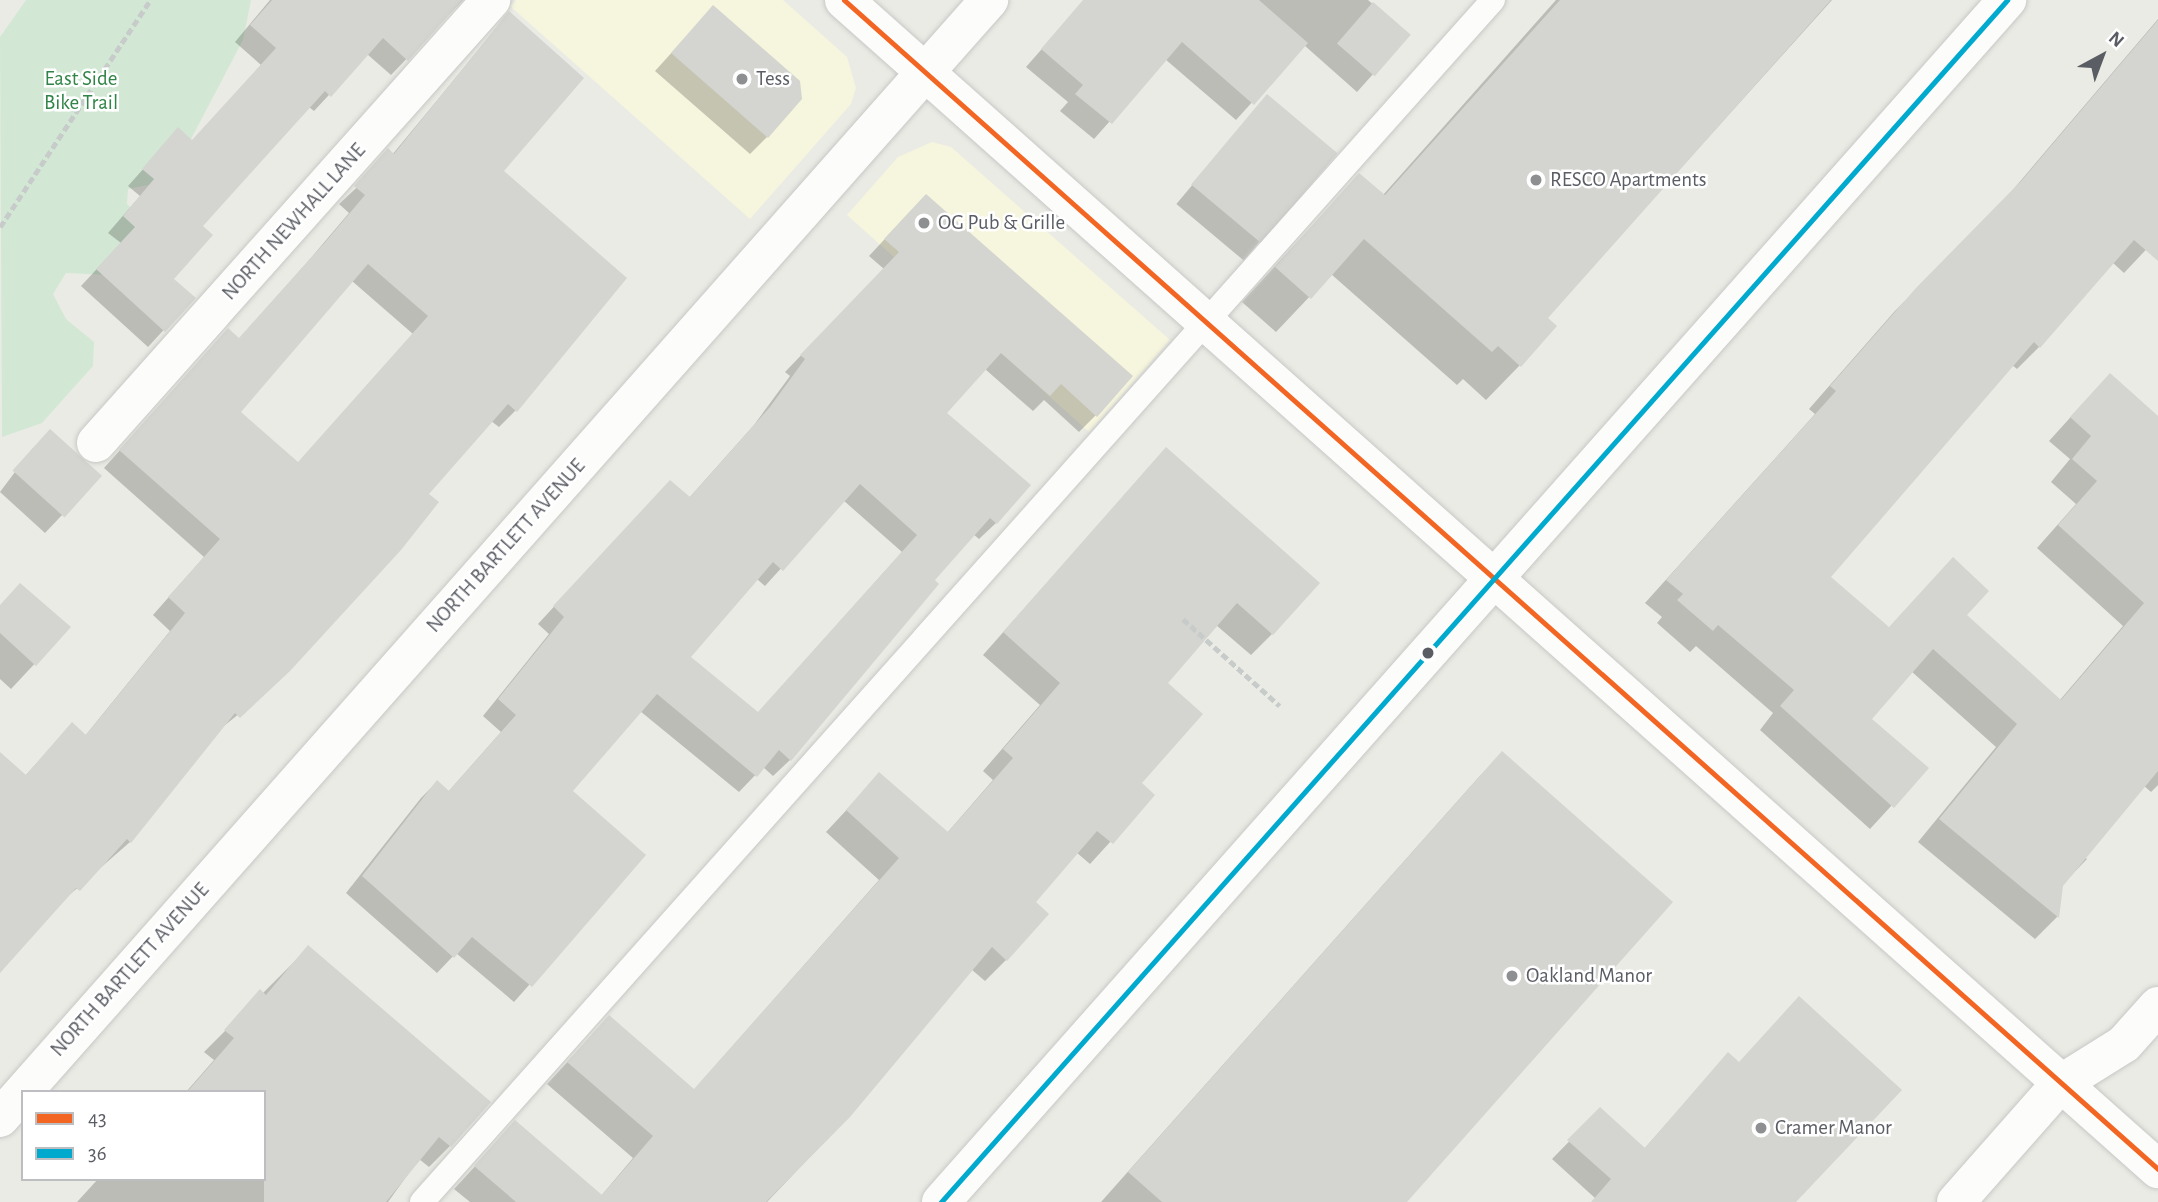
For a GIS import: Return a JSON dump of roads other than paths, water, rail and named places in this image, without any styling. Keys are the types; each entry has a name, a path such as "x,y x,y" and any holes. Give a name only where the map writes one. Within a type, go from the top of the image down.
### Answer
{"street":[{"name":"NORTH NEWHALL LANE","path":"96,443 492,0"},
{"path":"844,0 2158,1169"},
{"name":"NORTH BARTLETT AVENUE","path":"25,1090 989,0"},
{"path":"941,1202 2007,0"},
{"path":"1956,1202 2060,1084 2124,1044 2158,1006"},
{"name":"NORTH BARTLETT AVENUE","path":"0,1118 21,1094"}],"lane":[{"path":"422,1202 1493,0"}],"place":[{"name":"Tess","path":"742,79"},
{"name":"RESCO Apartments","path":"1536,180"},
{"name":"OG Pub & Grille","path":"924,223"},
{"name":"Oakland Manor","path":"1512,976"},
{"name":"Cramer Manor","path":"1761,1128"}],"park label":[{"name":"East Side Bike Trail","path":"81,91"}]}
